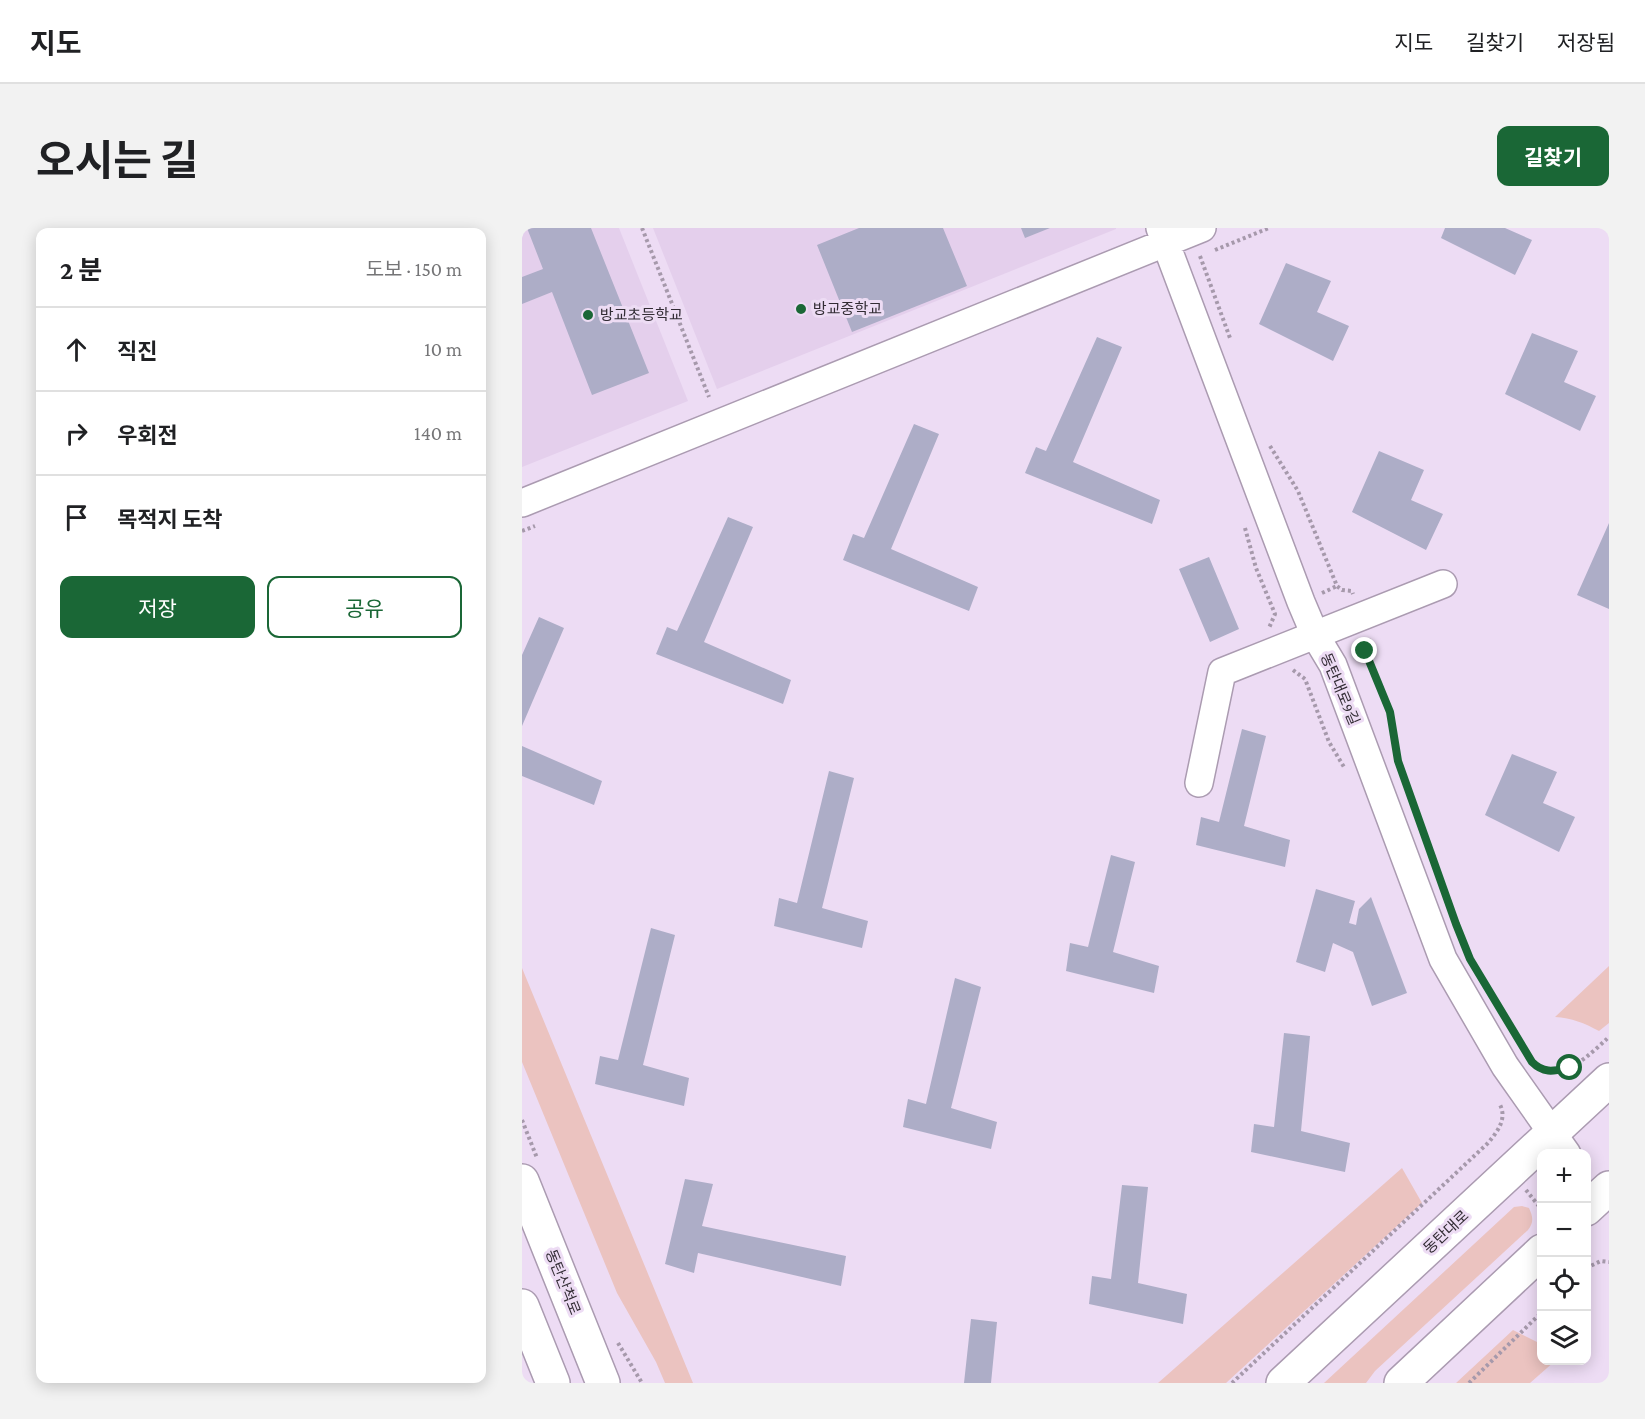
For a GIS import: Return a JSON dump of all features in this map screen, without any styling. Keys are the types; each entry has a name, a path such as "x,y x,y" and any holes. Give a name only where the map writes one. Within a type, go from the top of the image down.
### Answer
{"main road":[{"name":"동탄대로","path":"1283,1383 1559,1143 1609,1080"},
{"name":"동탄산척로","path":"522,1181 603,1383"},
{"path":"1401,1383 1537,1256"},
{"path":"522,1306 553,1383"}],"street":[{"path":"522,503 1163,235 1202,228"},
{"name":"동탄대로9길","path":"1163,235 1301,603 1315,635 1334,665 1443,959 1505,1066 1559,1143"},
{"path":"1199,783 1222,672 1443,584"}],"path":[{"path":"642,228 709,397"},
{"path":"1231,341 1199,256 1269,228"},
{"path":"1267,437 1271,448 1298,490 1337,586 1342,590 1352,591"},
{"path":"522,531 543,523"},
{"path":"1244,524 1256,568 1275,614 1269,626"},
{"path":"1372,639 1367,642 1365,651 1390,712 1398,761 1409,793"},
{"path":"1287,671 1293,670 1305,679 1329,742 1349,776"},
{"path":"1532,1062 1539,1069 1570,1068 1583,1060 1609,1037"},
{"path":"1232,1383 1488,1143 1497,1132 1503,1118 1502,1108 1496,1098"},
{"path":"1591,1265 1601,1261 1609,1262"},
{"path":"1469,1383 1537,1317"}],"shaded area":[{"name":"방교초등학교","path":"522,228 619,228 688,401 522,467"},
{"name":"방교중학교","path":"653,228 1116,228 1116,229 717,389"},
{"path":"1609,966 1609,1023 1599,1031 1578,1021 1555,1017"},
{"path":"522,968 693,1383 665,1383 656,1362 617,1293 522,1062"},
{"path":"1402,1168 1422,1203 1226,1383 1158,1383"},
{"path":"1514,1207 1529,1208 1531,1214 1532,1222 1528,1230 1375,1371 1366,1383 1324,1383"},
{"path":"1513,1330 1537,1342 1537,1365 1550,1365 1530,1383 1456,1383"}],"building":[{"path":"527,228 591,228 649,373 592,395 552,292 522,304 522,277 543,269"},
{"path":"859,228 943,228 967,286 852,332 817,245"},
{"path":"1021,228 1050,228 1025,238"},
{"path":"1445,228 1505,228 1532,240 1515,275 1441,238"},
{"path":"1286,263 1331,281 1317,312 1349,326 1333,361 1259,324"},
{"path":"1532,333 1578,351 1564,382 1596,396 1580,431 1505,394"},
{"path":"1097,337 1122,347 1073,462 1160,500 1152,524 1025,473 1036,447 1046,451"},
{"path":"914,424 939,434 891,549 978,587 969,611 843,560 853,534 864,538"},
{"path":"1379,451 1424,470 1411,500 1443,514 1426,550 1352,512"},
{"path":"728,517 753,527 704,642 791,680 783,704 656,654 667,627 677,631"},
{"path":"1609,523 1609,609 1577,595"},
{"path":"1209,557 1239,629 1210,642 1179,569"},
{"path":"539,617 564,628 522,726 522,655"},
{"path":"1242,729 1266,736 1244,826 1290,840 1285,867 1196,845 1201,817 1219,822"},
{"path":"522,746 602,781 594,805 522,776"},
{"path":"1512,754 1557,772 1543,803 1575,817 1559,852 1485,815"},
{"path":"829,771 854,778 822,908 868,921 862,948 774,926 779,898 797,903"},
{"path":"1111,855 1135,862 1113,952 1159,966 1154,993 1066,971 1070,943 1088,947"},
{"path":"1316,889 1355,901 1349,923 1356,925 1359,909 1371,897 1407,993 1372,1006 1353,952 1333,943 1325,972 1296,962"},
{"path":"651,928 675,935 643,1065 689,1078 684,1106 595,1084 600,1056 618,1060"},
{"path":"955,978 981,987 951,1108 997,1122 991,1149 903,1127 908,1099 926,1104"},
{"path":"1284,1033 1310,1036 1301,1131 1350,1143 1345,1172 1251,1152 1254,1124 1274,1127"},
{"path":"685,1179 713,1184 702,1226 846,1256 841,1286 698,1253 694,1273 665,1264"},
{"path":"1122,1185 1148,1187 1138,1283 1187,1294 1183,1324 1089,1304 1092,1276 1111,1279"},
{"path":"971,1319 997,1322 991,1383 964,1383"}],"place":[{"name":"방교중학교","path":"801,309"},
{"name":"방교초등학교","path":"588,315"}],"route":[{"path":"1365,651 1390,712 1398,761 1470,959 1532,1062 1539,1069 1570,1068"}]}
